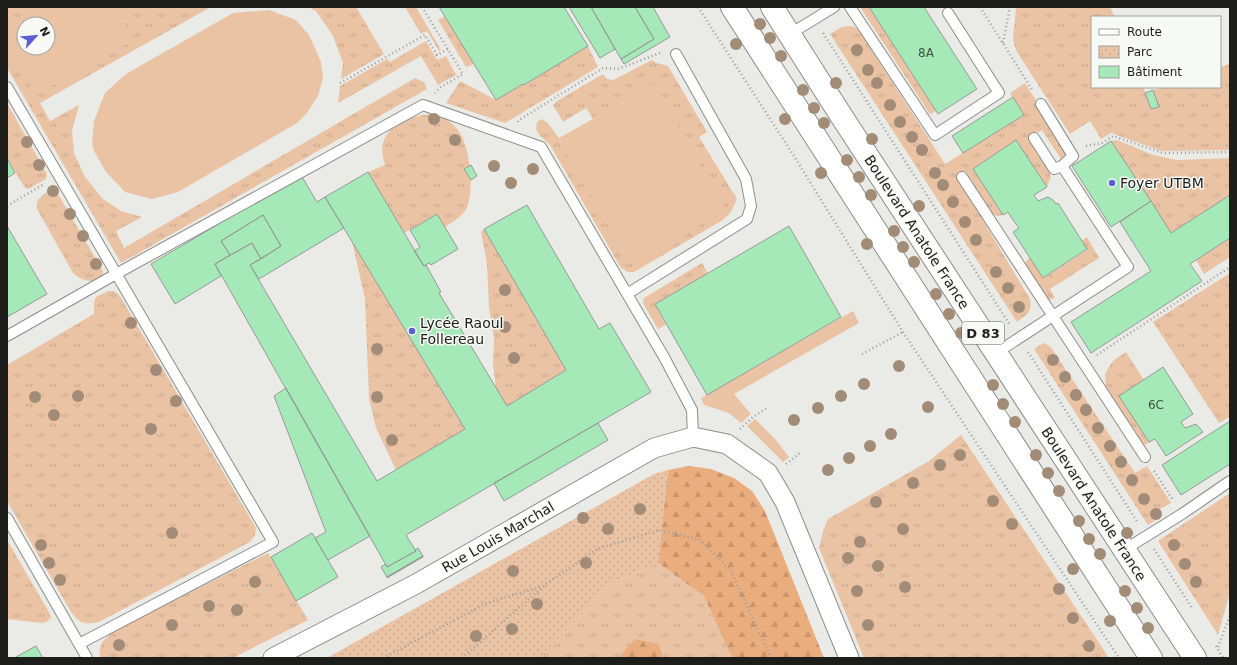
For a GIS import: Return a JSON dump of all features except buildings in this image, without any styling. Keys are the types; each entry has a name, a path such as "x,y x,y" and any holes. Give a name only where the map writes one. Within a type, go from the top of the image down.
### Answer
{"main road":[{"name":"D 83","path":"732,7 1152,658"},
{"name":"Boulevard Anatole France","path":"772,7 1195,658"}],"street":[{"name":"Rue Louis Marchal","path":"273,658 416,584 654,448 693,437 727,444 768,473 785,502 849,658"}],"lane":[{"path":"790,34 834,7"},
{"path":"850,7 935,135 1000,93 948,13"},
{"path":"627,294 747,219 751,206 746,179 676,54"},
{"path":"7,87 273,542 79,644"},
{"path":"1034,138 1054,169 1062,166 1073,156 1041,104"},
{"path":"7,336 116,274 423,105 540,147 664,357 692,410 693,437"},
{"path":"996,353 1128,267 1062,166"},
{"path":"962,177 1145,457"},
{"path":"1124,550 1182,514 1230,481"},
{"path":"7,518 87,658"}],"path":[{"path":"422,7 463,74 441,87 423,105"},
{"path":"698,7 792,153 903,332 1119,658"},
{"path":"980,7 1041,104"},
{"path":"1003,44 1010,7"},
{"path":"340,83 425,35 436,55 448,49"},
{"path":"510,136 519,120 603,68 618,69 669,50 676,54"},
{"path":"1069,150 1102,143 1113,136 1163,153 1230,152"},
{"path":"7,206 59,176"},
{"path":"1084,363 1230,267"},
{"path":"862,354 903,332"},
{"path":"744,424 753,416 767,408"},
{"path":"786,464 801,452"},
{"path":"1145,457 1182,514"},
{"path":"462,658 545,585 597,549 658,530 700,540 730,569 771,658"},
{"path":"383,658 486,603 545,585"},
{"path":"1223,658 1217,648 1230,615"}],"green space":[{"path":"9,7 211,7 40,103 50,121 79,105 72,131 74,153 85,177 103,199 121,211 142,217 116,231 124,248 415,78 424,82 427,89 121,263 7,68 7,8"},
{"path":"50,7 115,7 134,40 36,95 7,44 7,31 16,26 16,56 56,56 56,16 34,16"},
{"path":"308,7 356,7 384,54 341,79 343,63 333,36 316,11"},
{"path":"405,7 416,7 441,50 439,51 427,31 421,34"},
{"path":"860,7 869,7 936,111 931,114 929,113"},
{"path":"1016,7 1110,7 1114,16 1091,16 1091,88 1144,88 1146,93 1160,88 1221,88 1221,67 1230,64 1230,150 1162,151 1111,133 1101,139 1090,121 1070,134 1017,52 1013,40"},
{"path":"269,10 296,20 309,35 321,62 323,78 318,96 307,113 297,123 178,192 152,199 125,192 106,172 94,151 92,144 94,121 105,93 126,74 233,13"},
{"path":"445,16 474,64 466,67 438,20"},
{"path":"842,27 855,27 860,32 945,164 1024,115 1010,93 1025,83 1068,151 1068,155 1061,159 1042,130 1031,137 1051,176 1047,187 1016,140 973,169 1003,215 997,216 992,214 966,172 957,177 1030,299 1030,310 1017,322 830,34"},
{"path":"426,41 437,60 446,56 456,75 438,85 421,56 338,103 340,86 387,59 390,62"},
{"path":"588,46 598,67 505,123 446,103 460,81 496,100 523,84 524,85"},
{"path":"652,60 668,66 707,132 699,137 737,199 731,212 723,220 634,272 628,272 621,268 550,145 539,135 536,129 537,122 542,119 548,123 559,138 630,264 655,84 593,119 586,108 563,122 553,105 557,101 603,74 607,79 613,80"},
{"path":"655,84 726,210 630,264 559,138"},
{"path":"7,103 47,174 46,179 28,189 25,188 7,158"},
{"path":"439,114 456,127 463,140 469,160 471,182 469,202 462,214 445,227 437,214 404,233 368,172 385,165 382,154 382,146 386,135 391,129 414,117"},
{"path":"1117,140 1153,155 1177,160 1230,158 1230,195 1171,233 1111,141"},
{"path":"49,191 53,191 58,194 103,271 102,276 99,279 95,281 86,280 73,273 37,209 38,200"},
{"path":"484,229 566,370 507,406 496,388 493,365 494,338 489,307 487,264 481,232"},
{"path":"1087,237 1099,258 1050,289 1055,298 1049,300 1024,264 1030,257 1044,278 1087,250 1081,241"},
{"path":"1230,238 1230,257 1204,274 1196,260"},
{"path":"352,241 465,429 396,470 376,428 369,398 365,299"},
{"path":"702,263 708,273 655,304 666,325 658,329 643,303 644,298"},
{"path":"1230,273 1230,417 1219,423 1153,322"},
{"path":"108,291 114,291 120,296 256,528 255,535 250,542 99,622 83,623 71,612 7,501 7,365 94,314 94,302 96,297"},
{"path":"853,311 859,323 734,394 751,414 741,423 729,413 704,405 701,398"},
{"path":"1043,343 1050,346 1135,473 1147,466 1171,503 1155,512 1159,518 1148,525 1034,349"},
{"path":"1126,352 1144,380 1119,396 1149,442 1142,447 1106,386 1105,374 1109,367 1114,360"},
{"path":"755,419 776,440 789,457 783,462 747,426"},
{"path":"961,435 1109,658 864,658 819,548 824,528 828,519 929,461"},
{"path":"689,466 711,469 734,478 752,491 765,511 824,658 732,658 704,596 658,563 668,470"},
{"path":"668,470 658,563 613,582 539,658 327,658 654,474"},
{"path":"1230,493 1230,592 1218,635 1158,541"},
{"path":"7,540 50,614 51,618 46,622 42,623 7,619"},
{"path":"268,553 308,620 233,658 202,658 201,656 195,658 100,658 101,646 112,632"},
{"path":"658,563 704,596 732,658 664,658 657,644 618,658 539,658 613,582"},
{"path":"635,639 658,644 664,658 618,658"}],"place":[{"name":"Foyer UTBM","path":"1112,183"},
{"name":"Lycée Raoul Follereau","path":"412,331"}]}
